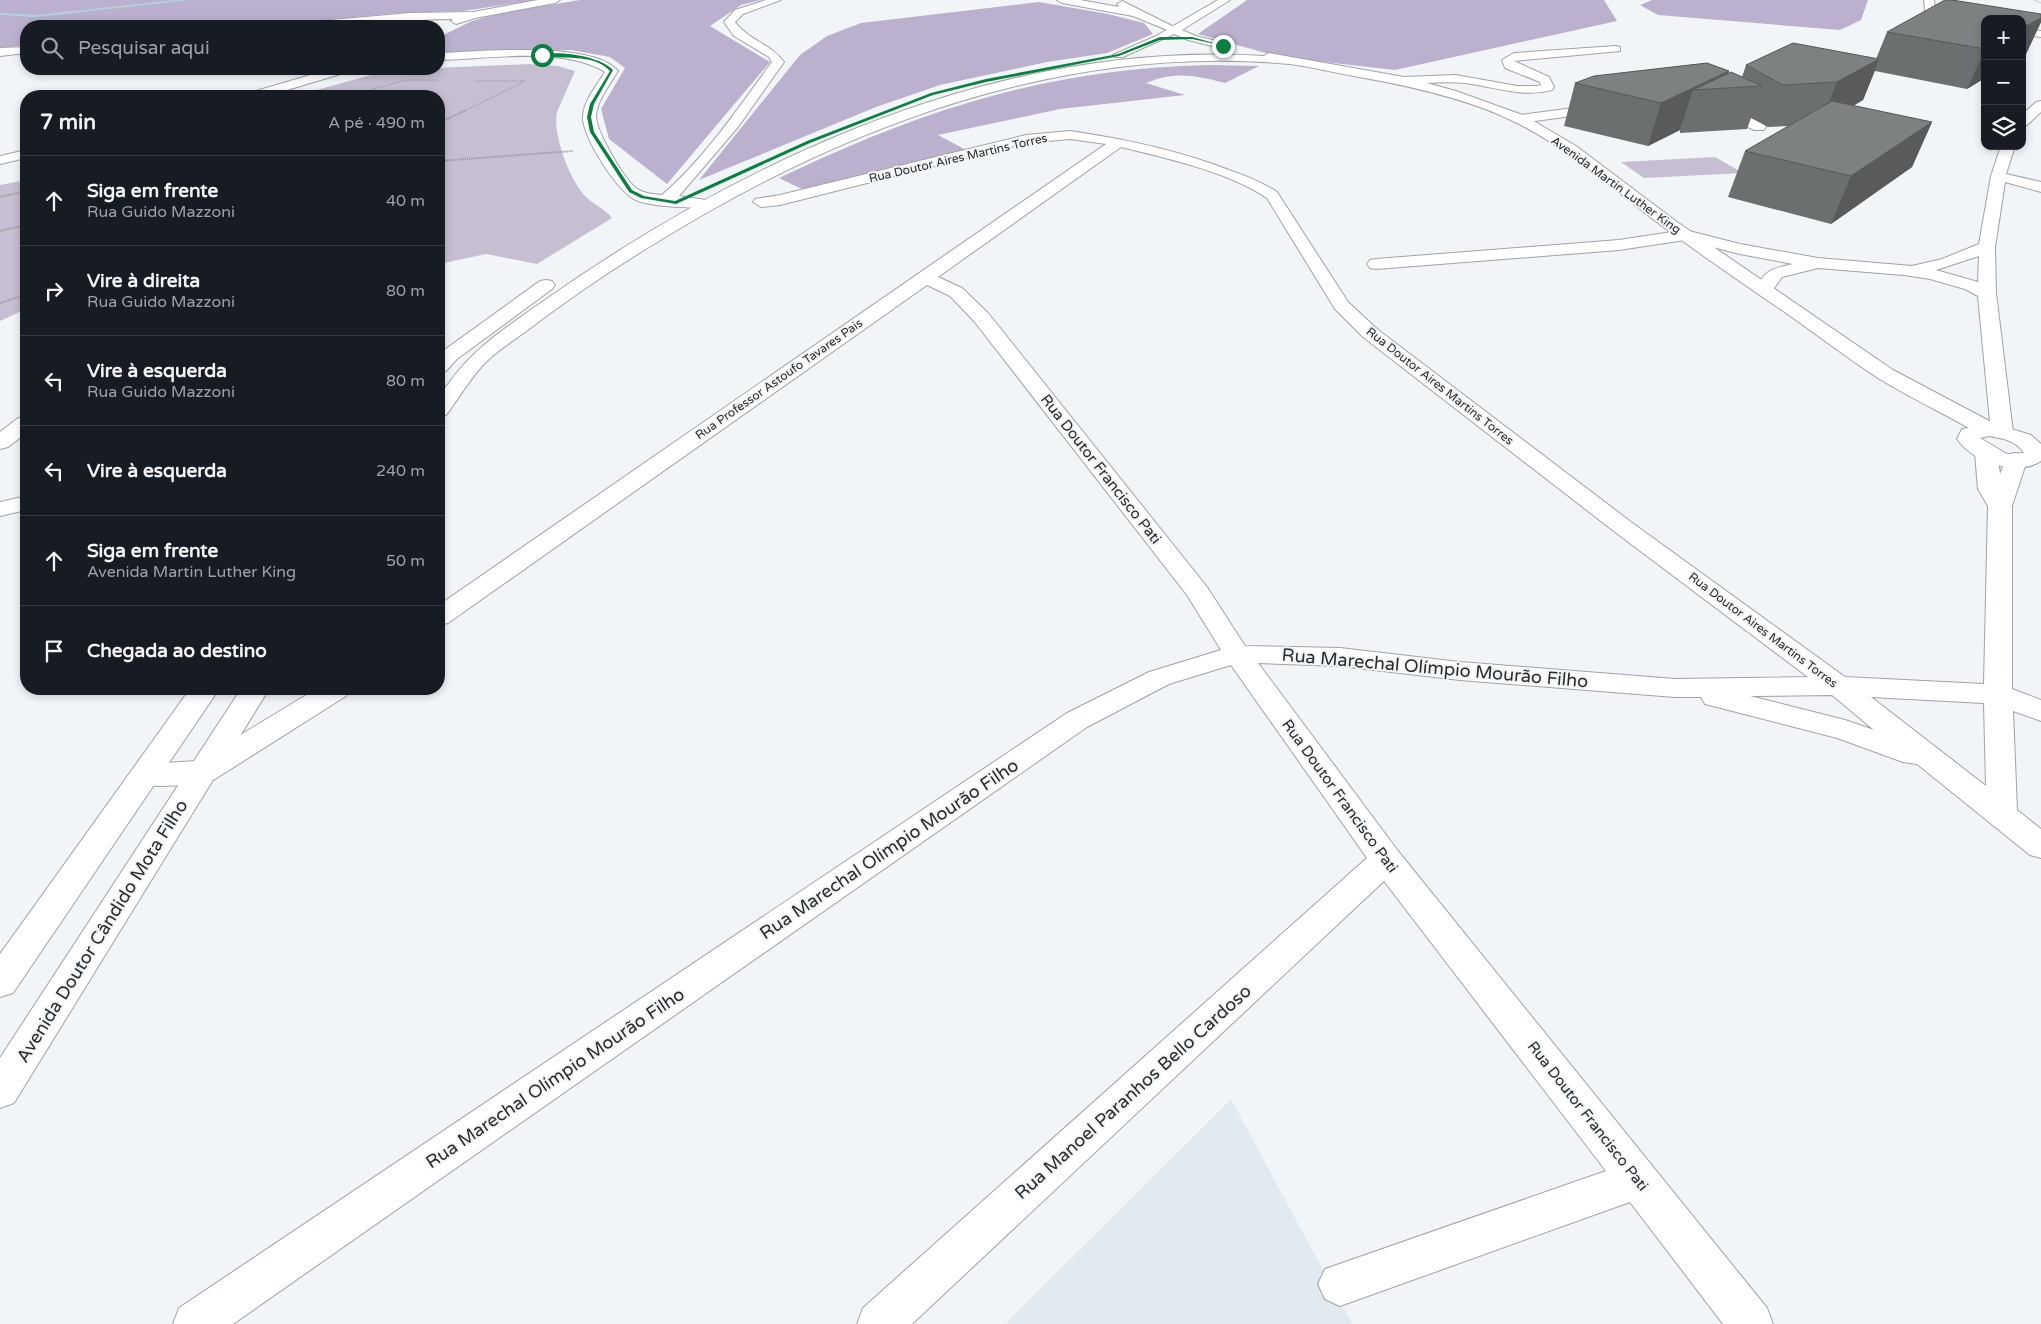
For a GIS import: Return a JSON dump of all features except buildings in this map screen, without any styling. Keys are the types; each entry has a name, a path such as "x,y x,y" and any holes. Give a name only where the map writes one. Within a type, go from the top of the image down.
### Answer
{"street":[{"path":"364,20 410,16 473,15 555,0"},
{"path":"666,205 733,124 778,62 773,54 738,34 729,22 739,12 776,0"},
{"path":"1062,0 1136,13"},
{"path":"1117,0 1136,13 1172,29"},
{"name":"Avenida Martin Luther King","path":"1138,49 1225,0"},
{"path":"1930,0 1930,10 1936,13 1981,24"},
{"path":"445,26 473,15"},
{"name":"Avenida Martin Luther King","path":"1172,29 1192,38 1287,61 1404,81 1458,96 1520,119 1571,149 1685,235 1910,388 1987,432"},
{"path":"2026,32 2041,34"},
{"name":"Avenida Martin Luther King","path":"1160,38 1192,38"},
{"path":"722,180 808,142 932,94 986,80 1111,57 1138,49 1138,53 1143,56 1162,59"},
{"path":"1224,57 1236,54 1237,49"},
{"path":"0,52 20,50"},
{"path":"1404,81 1445,77 1539,90 1548,86 1545,80 1509,65 1508,60 1514,57 1616,50"},
{"path":"445,57 569,55 606,64 612,71 592,104 589,117 592,132 630,191 666,205 707,204"},
{"name":"Avenida Martin Luther King","path":"1162,59 1224,57 1287,61"},
{"path":"445,403 479,358 539,312 707,204 809,153 943,102 1034,78 1162,59"},
{"path":"274,90 323,75"},
{"path":"1706,100 1759,126"},
{"path":"2026,119 2041,105"},
{"path":"1520,119 1614,106"},
{"path":"2026,124 2041,129"},
{"name":"Rua Doutor Aires Martins Torres","path":"761,202 780,200 1026,139 1070,135 1119,142 1196,162 1253,184 1272,195 1341,304 1370,333 1615,521 1838,686 2041,846"},
{"name":"Rua Professor Astoufo Tavares Pais","path":"445,613 1119,142"},
{"path":"1987,432 1987,247 1998,176 2007,150"},
{"path":"0,160 20,155"},
{"path":"1998,176 2041,188"},
{"path":"666,205 706,188"},
{"path":"1376,264 1619,245 1685,235 1818,263 1904,270 1954,280 1987,293"},
{"path":"1904,270 1946,263 1987,247"},
{"path":"1764,290 1770,278 1776,273 1818,263"},
{"name":"Rua Doutor Francisco Pati","path":"925,278 956,292 981,317 1198,592 1237,654 1386,860 1751,1324"},
{"path":"445,360 506,312 555,279"},
{"path":"445,361 479,358"},
{"path":"0,442 20,428"},
{"path":"2000,506 2032,460 2035,449 2027,442 1987,432 1968,439 1974,446 1986,453 2032,460"},
{"path":"1986,453 1990,489 2000,506 1998,694 2002,816"},
{"name":"Rua Marechal Olímpio Mourão Filho","path":"195,1324 1077,720 1158,678 1237,654 1340,657 1460,671 1675,688 1838,686 1998,694 2041,711"},
{"name":"Rua Marechal Olímpio Mourão Filho","path":"1675,688 1846,730 1935,763"},
{"path":"0,982 201,695"},
{"name":"Avenida Doutor Cândido Mota Filho","path":"0,1091 251,695"},
{"path":"204,771 326,695"},
{"name":"Avenida Doutor Cândido Mota Filho","path":"146,775 204,771"},
{"name":"Rua Manoel Paranhos Bello Cardoso","path":"879,1324 1386,860"},
{"path":"1340,1284 1638,1180"}],"path":[{"path":"2034,0 2041,3"},
{"path":"370,90 406,80 446,80"},
{"path":"445,120 525,81 475,81"},
{"path":"445,161 602,149"},
{"path":"0,197 20,192"},
{"path":"0,231 20,226"},
{"path":"0,303 20,297"}],"shaded area":[{"path":"0,0 537,0 463,11 398,13 322,20 20,20 20,46 0,48"},
{"path":"580,0 761,0 741,5 710,26 770,62 667,184 609,139 601,109 625,68 610,57 571,50 445,54 445,34 472,21 500,13"},
{"path":"1247,0 1604,0 1617,21 1395,70 1280,57 1198,34"},
{"path":"1652,0 1868,0 1861,20 1840,30 1658,15 1640,5"},
{"path":"1039,2 1108,14 1144,23 1153,34 1107,53 1047,62 940,85 876,107 699,180 800,55 827,36 861,23"},
{"path":"529,64 558,66 575,71 557,112 557,132 560,144 568,168 579,189 588,199 612,218 537,264 486,254 445,263 445,90 317,90 371,75 445,75 445,68"},
{"path":"1208,65 1259,66 1225,83 1185,75 1156,79 1146,83 1185,95 1060,109 938,135 968,151 802,189 779,178 832,153 885,132 936,113 988,97 1040,84 1093,75 1149,68"},
{"path":"1715,157 1743,173 1644,178 1621,162"},
{"path":"20,181 20,312 0,321 0,185"},
{"path":"1231,1099 1352,1324 1005,1324"}],"waterway":[{"path":"0,14 37,16 187,0"}],"route":[{"path":"542,55 569,55 606,64 612,71 592,104 589,117 592,132 630,191 642,197 676,202 808,142 932,94 986,80 1119,55 1138,49 1160,38 1192,38 1223,46"}]}
